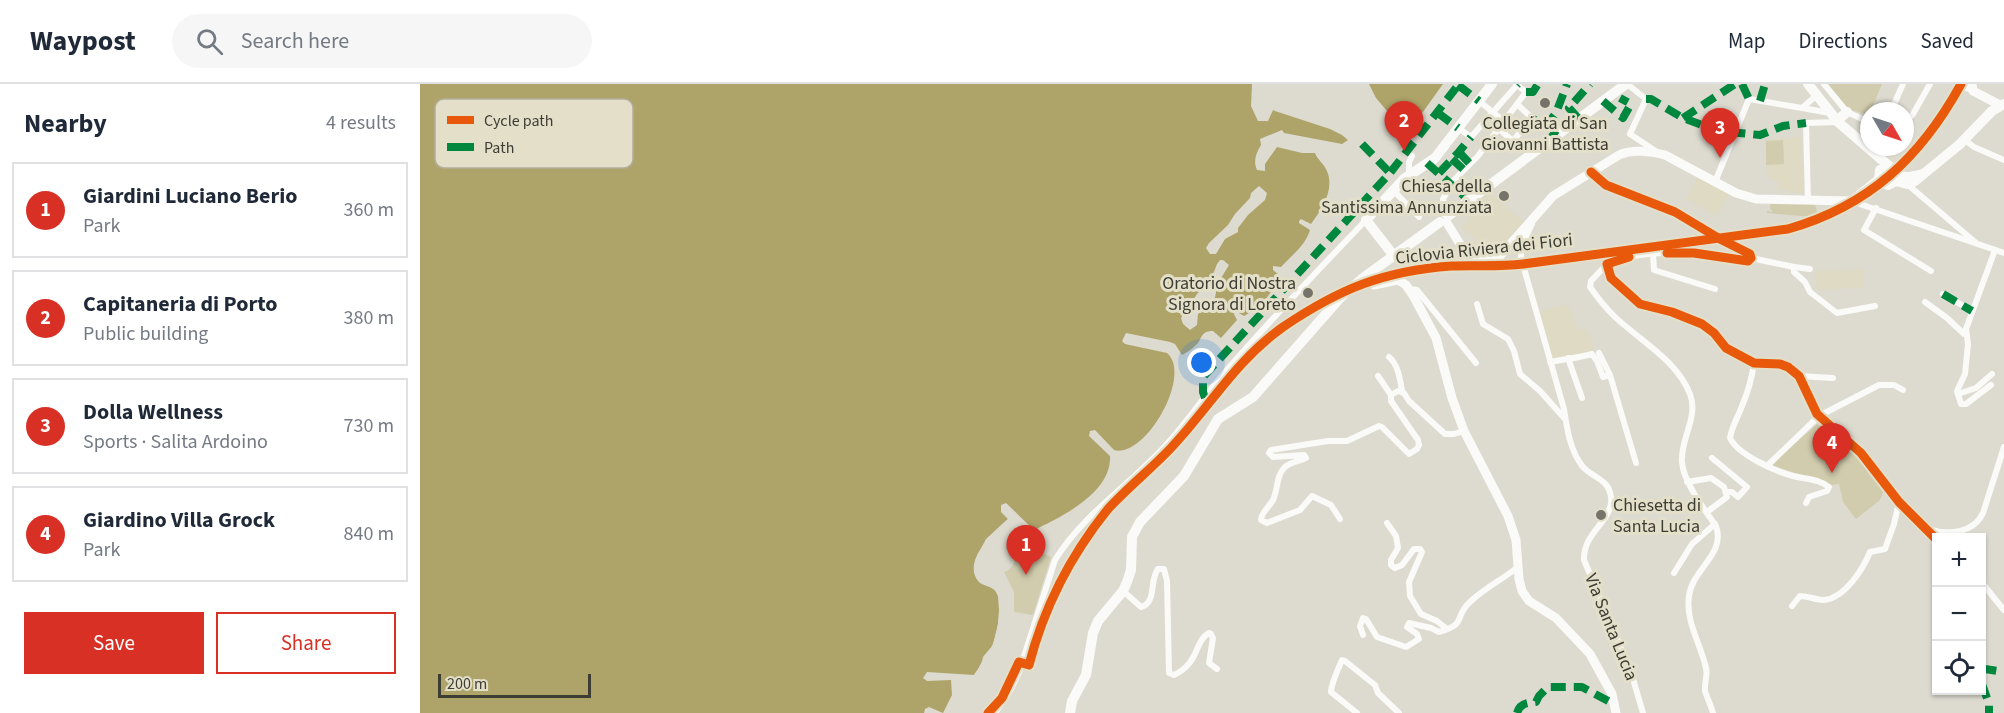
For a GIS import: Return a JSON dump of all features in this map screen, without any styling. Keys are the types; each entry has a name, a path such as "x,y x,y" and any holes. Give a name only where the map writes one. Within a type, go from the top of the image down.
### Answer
{"main road":[{"path":"1394,256 1366,220 1393,190 1424,164 1435,158 1492,84"},
{"path":"1070,713 1072,701 1086,675 1093,633 1098,621 1123,591 1131,570 1131,545 1134,530 1184,476 1218,419 1253,397 1331,306 1363,278 1626,84"},
{"path":"1808,84 1877,155 1889,173 1907,184 1916,182 2002,105 1973,87"},
{"path":"1813,84 1840,119"},
{"path":"1445,219 1468,257 1496,258 1553,196 1625,152 1657,153 1736,193 1756,199 1851,201 1889,173 1907,177 1923,174"},
{"path":"1363,278 1374,285 1398,280 1410,289 1436,338 1452,398 1464,431 1508,516 1516,540 1522,591 1529,601 1557,618 1598,666 1613,698 1616,713"}],"street":[{"path":"1445,219 1443,199 1454,180 1478,156 1526,92 1516,84 1494,113 1471,137 1458,128"},
{"path":"1626,84 1646,99 1630,134 1657,153"},
{"path":"1824,84 1840,119"},
{"path":"1895,102 1903,84"},
{"path":"1914,112 1930,84"},
{"path":"1959,84 1973,87"},
{"path":"1802,108 1817,95"},
{"path":"1715,182 1749,99 1802,108 1840,119 1860,121"},
{"path":"1479,101 1505,122"},
{"path":"1499,129 1513,141 1532,118 1517,104"},
{"path":"1808,201 1806,123 1840,119"},
{"path":"1965,140 1974,147 2004,160"},
{"path":"1409,176 1411,153 1424,164"},
{"path":"1591,172 1606,185 1675,212 1750,254 1751,258"},
{"path":"1907,184 1978,245"},
{"path":"1393,190 1419,217"},
{"path":"1851,201 2004,252"},
{"path":"1876,208 1864,230 1930,271"},
{"name":"Via Santa Lucia","path":"1535,216 1521,247 1521,258 1566,420 1568,435 1582,465 1604,482 1610,491 1609,512 1590,536 1584,560 1631,672 1643,713"},
{"path":"995,713 1015,683 1055,560 1065,544 1095,512 1165,447 1226,371 1366,220"},
{"path":"1990,385 1964,406 1960,404 1958,389 1966,367 1968,344 1966,329 1995,250"},
{"path":"1713,713 1705,688 1706,668 1688,606 1692,584 1708,563 1717,545 1719,533 1687,482 1682,458 1693,407 1691,396 1666,360 1613,315 1590,287 1591,281 1621,258 1653,254 1694,253 1748,261 1751,258 1810,269"},
{"path":"1653,254 1654,270 1715,289"},
{"path":"1607,267 1611,279 1640,304 1672,312 1702,324 1714,333 1726,348 1754,363 1784,365 1799,376 1819,416 1861,453 1899,502 1932,536"},
{"path":"1794,267 1794,272 1810,292 1837,313 1875,306"},
{"path":"1410,289 1417,290 1476,363"},
{"path":"1943,294 1972,311"},
{"path":"1925,302 1966,334"},
{"path":"1478,304 1483,324 1508,339 1520,374 1540,391 1566,420"},
{"path":"1599,353 1610,375 1636,463"},
{"path":"1550,362 1568,358 1578,359 1592,354 1603,377 1610,375"},
{"path":"1389,357 1396,367 1402,391 1445,434 1464,431"},
{"path":"1568,358 1582,398"},
{"path":"1754,363 1749,387 1732,427 1730,438 1738,450 1767,466 1791,475 1818,481 1829,487 1827,492 1809,497 1806,503"},
{"path":"1958,394 1976,388 1992,374"},
{"path":"1340,519 1331,505 1312,496 1300,510 1267,523 1261,520 1261,515 1271,503 1278,489 1279,476 1284,468 1293,461 1306,458 1304,455 1293,454 1273,457 1269,453 1272,450 1294,446 1347,441 1381,427 1409,454 1417,449 1418,440 1392,403 1391,395 1378,376"},
{"path":"1799,376 1833,378"},
{"path":"1767,466 1819,416 1879,385 1894,385 1903,390"},
{"path":"1391,395 1402,391"},
{"path":"1924,529 1939,532 1959,531 1976,524 1982,515 2004,447"},
{"path":"1712,458 1747,487 1738,498 1732,492 1726,492"},
{"path":"1687,482 1711,478 1717,481 1726,492 1728,497 1707,512"},
{"path":"1792,606 1800,596 1827,599 1846,588 1870,552 1885,549 1899,502"},
{"path":"1387,524 1396,536 1398,548 1390,560 1391,565 1395,568 1402,566 1414,549 1420,549 1421,556 1413,569 1409,582 1410,597 1421,614 1437,621 1447,629"},
{"path":"1674,573 1692,544 1715,524"},
{"path":"1363,635 1360,626 1363,618 1366,619 1377,637 1406,646 1418,641 1419,637 1407,627 1409,623 1439,632 1452,629 1458,625 1462,611 1470,602 1518,567"},
{"path":"1123,591 1141,607 1145,606 1150,599 1154,574 1158,569 1164,569 1167,581 1168,671 1173,675 1186,667 1195,657 1202,638 1209,633 1213,638 1209,663 1217,669"},
{"path":"1985,587 2004,610"},
{"path":"1357,713 1331,692 1333,680 1344,660 1375,685 1378,693 1399,713"}],"shaded area":[{"path":"420,84 1252,84 1251,106 1258,121 1268,121 1273,110 1330,129 1348,140 1342,144 1284,133 1282,130 1260,139 1261,145 1255,160 1257,170 1265,171 1265,164 1277,147 1302,153 1315,153 1329,176 1329,191 1311,224 1301,219 1299,221 1310,230 1305,241 1281,267 1273,266 1273,270 1279,275 1270,294 1244,316 1234,310 1237,320 1221,338 1213,331 1205,332 1197,344 1182,355 1175,344 1170,342 1126,333 1122,341 1125,344 1167,353 1173,364 1174,379 1170,396 1151,429 1139,442 1126,449 1114,450 1095,430 1090,431 1089,436 1110,456 1103,481 1083,502 1045,525 1034,530 1006,503 1001,505 1001,512 1008,519 982,547 974,564 974,573 978,581 995,590 999,598 995,636 991,648 974,675 927,672 923,678 927,681 951,680 952,695 943,713 929,707 924,713 420,713"},
{"path":"1369,84 1443,84 1415,123 1405,129 1409,119 1405,115 1409,110 1404,106 1399,113 1392,105 1387,111 1376,98"},
{"path":"1827,84 1882,84 1874,102 1860,102 1860,112 1848,109"},
{"path":"1801,137 1804,193 1788,193 1788,190 1778,190 1778,180 1770,180 1770,176 1767,175 1765,140"},
{"path":"1783,140 1784,164 1766,165 1766,141"},
{"path":"1698,177 1729,193 1717,216 1686,199"},
{"path":"1488,192 1525,222 1497,255 1478,253 1469,249 1476,239 1461,228"},
{"path":"1815,203 1817,213 1813,217 1767,213 1767,211 1773,212 1770,204"},
{"path":"1863,269 1864,288 1816,290 1815,271"},
{"path":"1565,304 1571,310 1578,329 1588,331 1594,350 1553,361 1538,312"},
{"path":"1817,424 1856,456 1885,488 1880,500 1856,519 1843,502 1839,484 1831,485 1771,465"},
{"path":"1013,534 1032,548 1051,557 1033,615 1014,612 1014,592 1004,572 1012,567 1014,562 1013,554 1005,548"}],"pier":[{"path":"1259,186 1267,193 1265,200 1248,215 1238,228 1238,232 1225,239 1216,254 1210,254 1206,248 1209,243 1228,225 1250,198 1251,193"},
{"path":"1220,260 1229,265 1218,283 1214,302 1198,314 1197,325 1190,330 1183,324 1181,318 1212,277"},
{"path":"1008,519 1010,520 989,541 979,559 977,572 979,578 994,585 1001,594 1002,616 995,646 985,659 983,669 974,678 983,657 993,645 999,610 995,590 977,579 974,572 976,558 986,539"}],"marked path":[{"path":"1205,398 1203,377 1390,173 1459,84"},
{"path":"1526,92 1533,92 1538,84"},
{"path":"1545,127 1556,113 1567,84"},
{"path":"1579,119 1569,108 1590,84"},
{"path":"1683,118 1735,84"},
{"path":"1742,84 1749,99"},
{"path":"1760,101 1765,84"},
{"path":"1458,85 1479,101"},
{"path":"1603,101 1623,118 1631,104 1620,98"},
{"path":"1646,99 1651,99 1683,118 1718,131 1760,135 1783,126 1806,123"},
{"path":"1438,113 1458,128"},
{"path":"1532,118 1557,136"},
{"path":"1439,173 1471,137"},
{"path":"1362,144 1390,173"},
{"path":"1459,152 1470,164"},
{"path":"1452,159 1464,170"},
{"path":"1427,163 1464,196"},
{"path":"1943,294 1972,311"},
{"path":"1986,669 2004,672"},
{"path":"1517,713 1522,705 1536,702 1548,687 1582,687 1614,704"},
{"path":"1986,695 1989,713"}],"cycle path":[{"name":"Ciclovia Riviera dei Fiori","path":"988,713 1002,698 1019,662 1029,665 1042,623 1060,583 1094,527 1108,509 1170,449 1250,355 1283,327 1343,292 1404,272 1451,266 1523,264 1788,229 1817,219 1844,207 1890,175 1928,134 1961,84"},
{"path":"1591,172 1606,185 1675,212 1750,254 1751,258 1748,261 1694,253 1667,253"},
{"path":"1629,257 1607,264 1611,278 1640,304 1672,312 1702,324 1714,333 1726,348 1754,363 1780,364 1788,367 1799,376 1817,414 1861,453 1899,502 1932,535"}],"place":[{"name":"Collegiata di San Giovanni Battista","path":"1545,103"},
{"name":"Capitaneria di Porto","path":"1404,151"},
{"name":"Dolla Wellness","path":"1720,158"},
{"name":"Chiesa della Santissima Annunziata","path":"1504,196"},
{"name":"Oratorio di Nostra Signora di Loreto","path":"1308,293"},
{"name":"Giardino Villa Grock","path":"1832,473"},
{"name":"Chiesetta di Santa Lucia","path":"1601,515"},
{"name":"Giardini Luciano Berio","path":"1026,575"}]}
